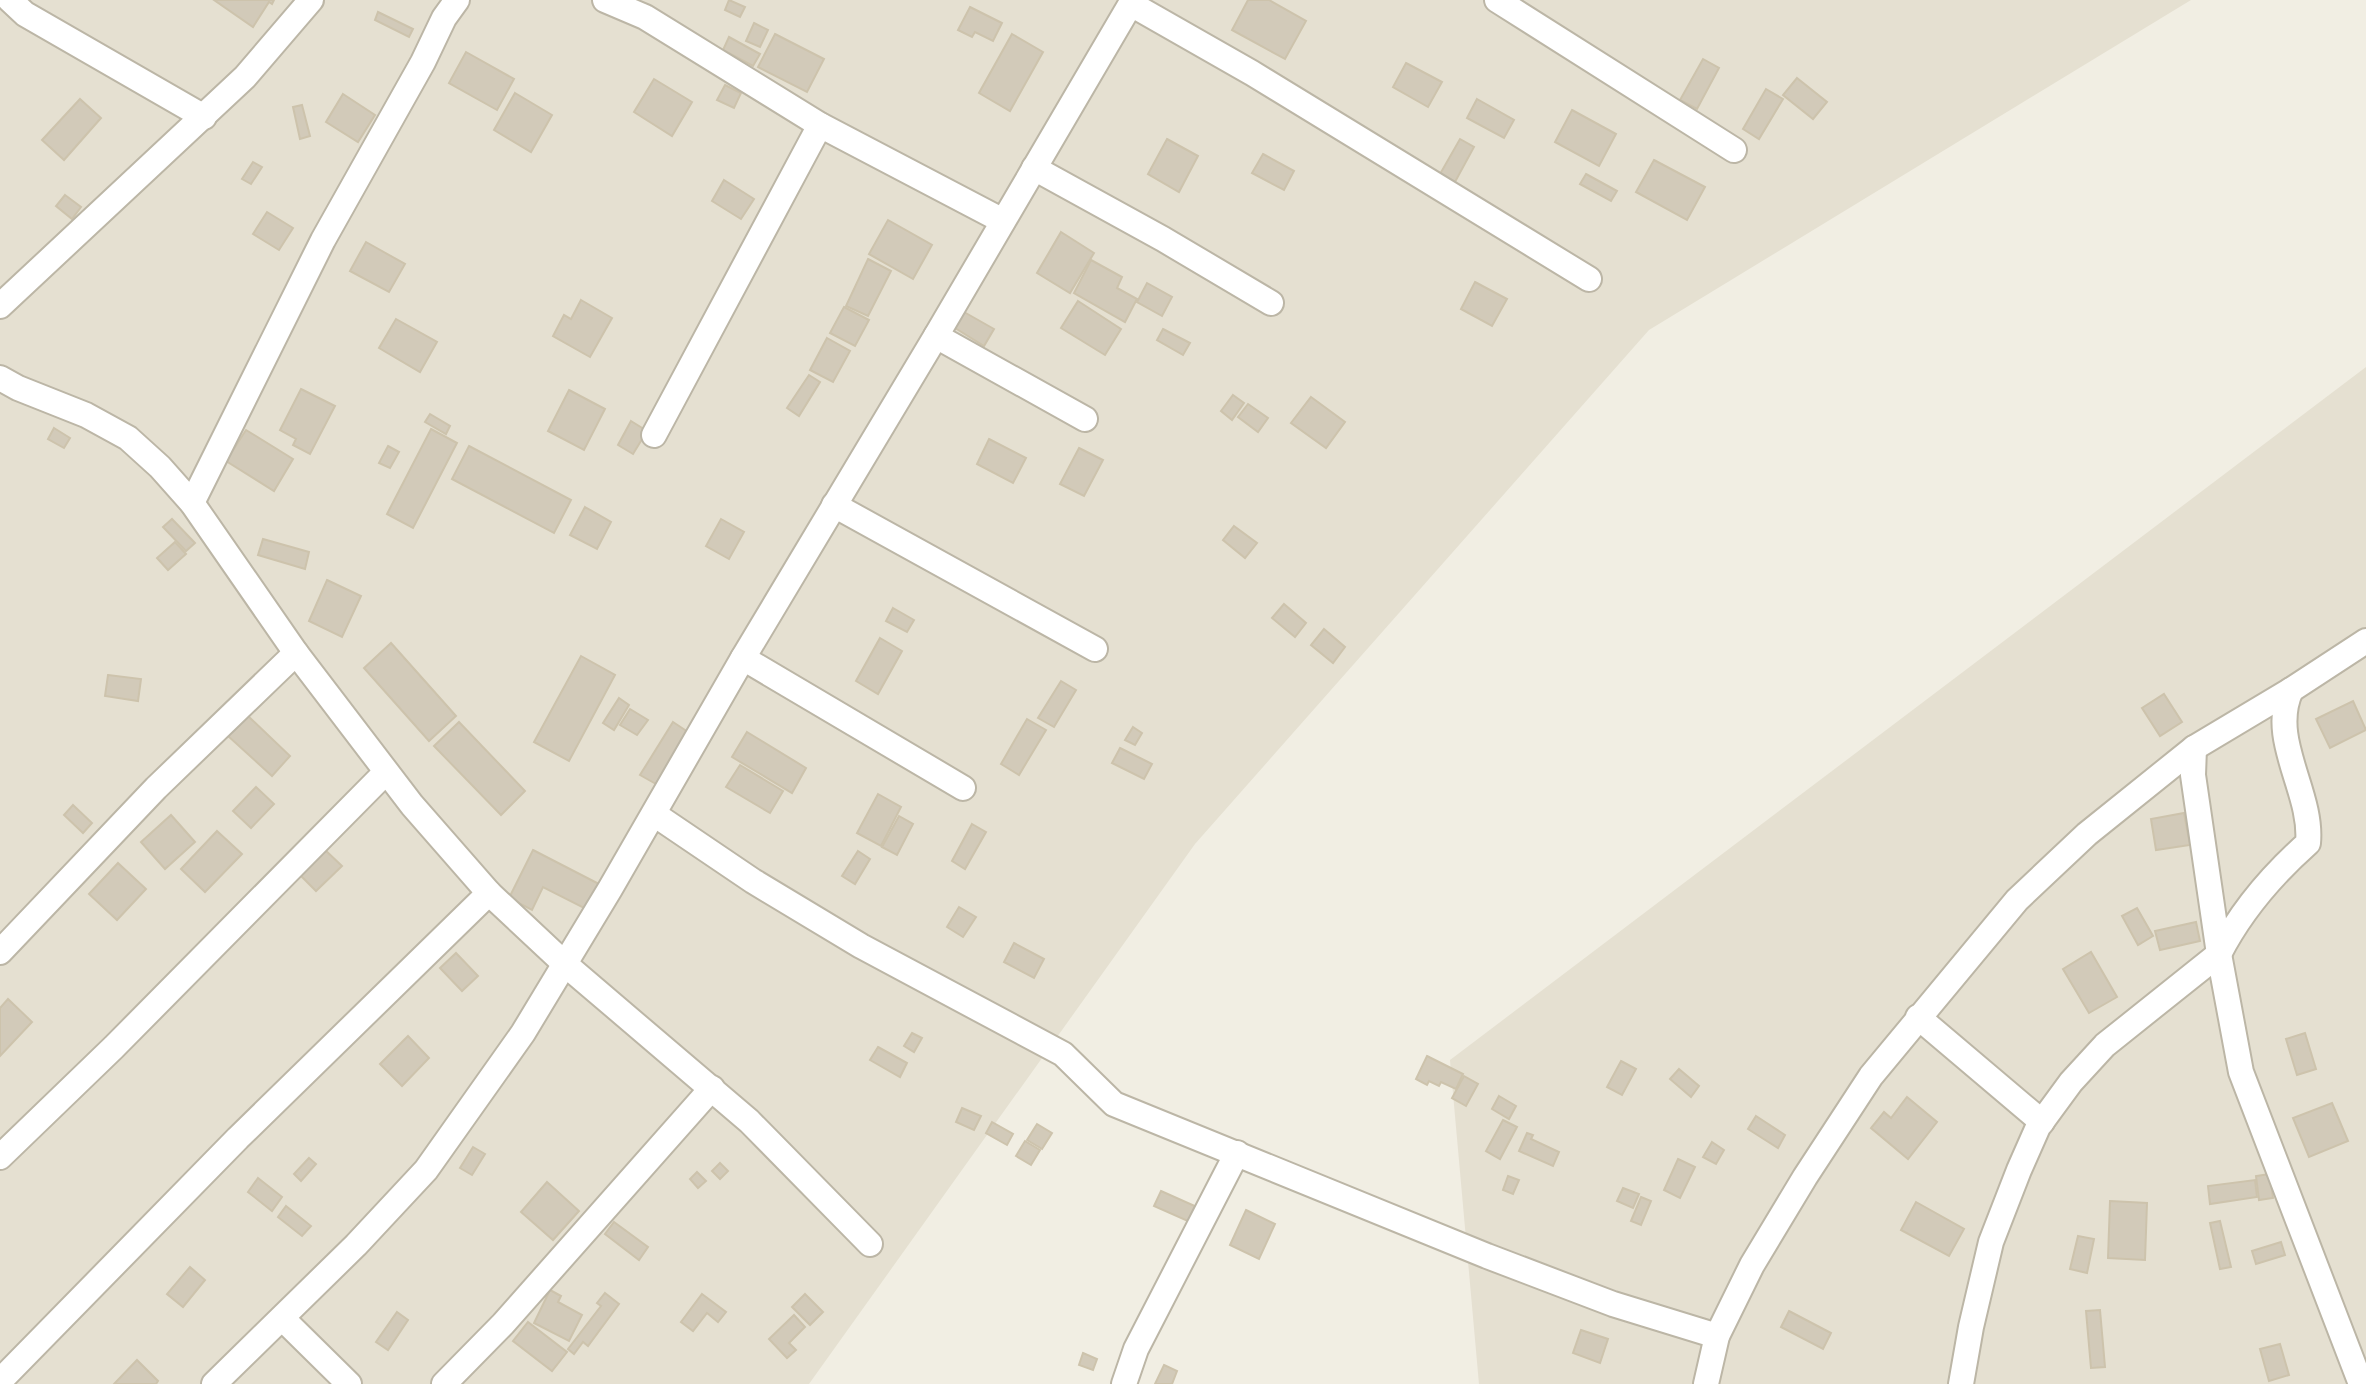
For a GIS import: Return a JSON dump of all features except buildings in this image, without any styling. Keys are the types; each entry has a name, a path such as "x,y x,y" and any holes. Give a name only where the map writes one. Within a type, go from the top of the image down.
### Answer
{"street":[{"path":"10,0 25,14 204,117"},
{"path":"0,306 245,77 311,0"},
{"path":"192,503 323,240 444,18 457,0"},
{"path":"605,0 650,8 820,125 1003,221"},
{"path":"1497,0 1734,150"},
{"path":"214,1384 283,1319 426,1170 500,1067 566,965 743,658 1132,2 1589,279"},
{"path":"654,435 820,125"},
{"path":"1034,168 1271,303"},
{"path":"936,336 1085,419"},
{"path":"0,378 86,415 128,438 160,467 192,503 296,653 386,772 489,893 566,965 712,1088 793,1164 870,1244"},
{"path":"834,505 1095,649"},
{"path":"1706,1384 1717,1336 1752,1265 1805,1177 1871,1076 2017,900 2087,834 2194,748 2366,641"},
{"path":"0,952 156,788 296,653"},
{"path":"743,658 963,788"},
{"path":"1961,1384 1991,1242 2042,1122 2071,1082 2105,1045 2219,954 2230,933 2270,879 2308,843 2308,819 2288,748 2285,711 2291,690"},
{"path":"2194,748 2193,775 2219,954 2241,1072 2361,1384"},
{"path":"0,1157 114,1047 386,772"},
{"path":"654,814 753,881 861,946 1063,1054 1114,1104 1585,1294 1717,1336"},
{"path":"0,1381 238,1138 489,893"},
{"path":"1918,1017 2042,1122"},
{"path":"444,1384 503,1324 712,1088"},
{"path":"1124,1384 1143,1336 1237,1153"},
{"path":"283,1319 349,1384"}],"shaded area":[{"path":"0,0 2191,0 1649,330 1195,844 809,1384 0,1384"},
{"path":"2366,367 2366,1384 1479,1384 1450,1060"}]}
